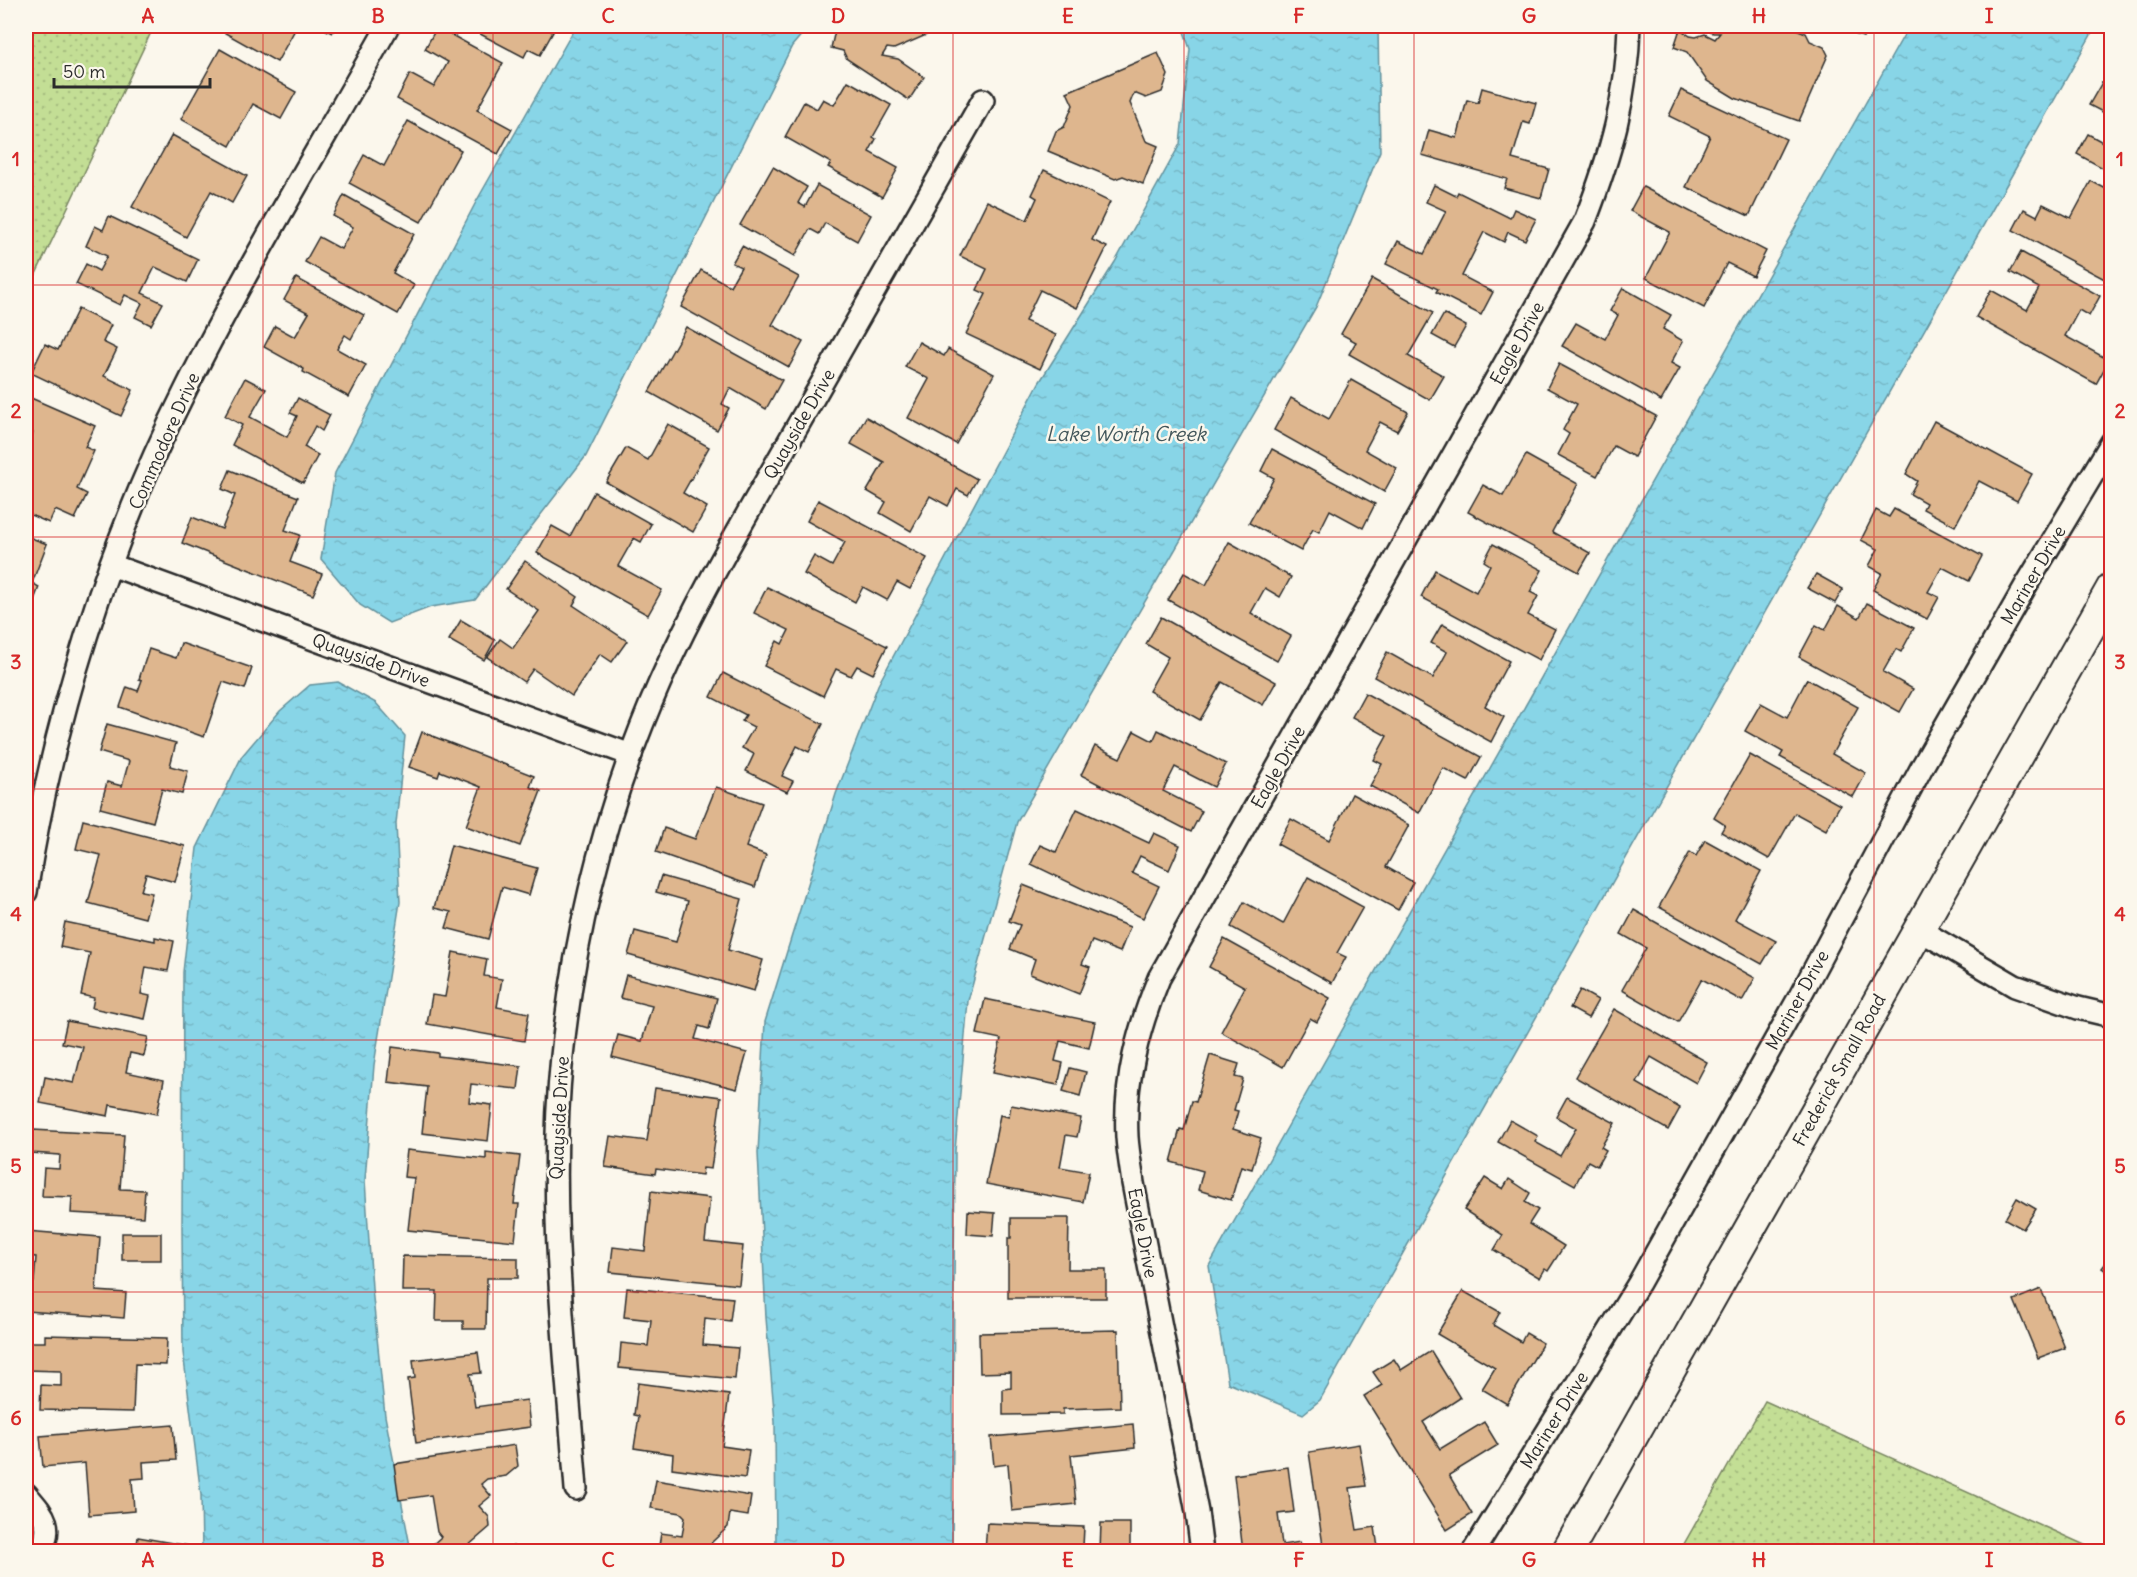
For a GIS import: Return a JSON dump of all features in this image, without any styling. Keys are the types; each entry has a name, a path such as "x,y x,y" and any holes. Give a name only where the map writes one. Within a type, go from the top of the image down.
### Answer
{"street":[{"name":"Commodore Drive","path":"26,892 50,764 75,673 111,565 145,478 184,393 227,309 388,26"},
{"name":"Eagle Drive","path":"1202,1551 1197,1512 1128,1149 1127,1108 1131,1063 1138,1034 1159,978 1584,221 1605,170 1615,136 1624,88 1629,26"},
{"name":"Quayside Drive","path":"576,1489 559,1271 556,1194 557,1135 562,1057 572,980 587,904 607,829 631,755 660,682 702,595 983,100"},
{"name":"Mariner Drive","path":"1473,1551 1639,1283 1800,996 1922,767 2112,442"},
{"name":"Quayside Drive","path":"111,565 631,755"},
{"name":"Frederick Small Road","path":"1567,1551 2112,588"},
{"path":"1918,929 2015,986 2078,1008 2112,1016"},
{"path":"26,1494 48,1524 47,1539 40,1551"}],"green space":[{"path":"26,26 154,26 26,295"},
{"path":"1765,1401 2098,1551 1680,1551"}],"water":[{"path":"576,26 809,26 792,46 586,456 475,600 431,607 389,623 360,605 321,559 335,473 476,202"},
{"name":"Lake Worth Creek","path":"1182,26 1378,26 1380,151 1316,307 1017,822 968,1001 955,1151 952,1551 776,1551 775,1422 766,1318 758,1153 765,1022 836,794 878,685 1039,383 1115,262 1180,144 1190,49"},
{"path":"1909,26 2096,26 1320,1400 1303,1414 1228,1383 1209,1266"},
{"path":"338,682 376,703 405,736 396,824 400,902 374,1065 365,1180 372,1288 385,1416 411,1551 202,1551 201,1495 183,1352 182,1227 183,972 197,848 242,756 280,711 310,685"}],"building":[{"path":"220,26 297,26 277,62 218,29"},
{"path":"319,26 336,26 332,33"},
{"path":"465,26 542,26 553,32 540,55 528,49 524,57"},
{"path":"836,26 933,26 931,33 894,49 887,48 882,56 898,59 924,77 909,100 847,59 843,51 831,48"},
{"path":"1704,26 1788,26 1806,33 1810,41 1824,47 1828,55 1799,121 1735,98 1707,81 1687,52 1674,47 1680,29 1690,36 1705,34 1715,39 1720,33 1713,33"},
{"path":"1831,26 1867,26 1863,37"},
{"path":"437,27 503,63 477,110 512,129 498,154 397,99 410,74 434,87 448,62 425,49"},
{"path":"220,49 296,92 281,119 253,104 230,146 181,119"},
{"path":"1158,53 1168,75 1162,92 1146,98 1134,93 1130,103 1146,141 1158,146 1143,184 1123,176 1115,179 1048,151 1056,131 1064,127 1073,105 1067,92"},
{"path":"2104,79 2112,83 2112,117 2089,105"},
{"path":"848,81 891,105 873,137 876,139 869,152 898,168 882,197 828,167 831,163 785,137 804,102 817,109 823,99 834,105"},
{"path":"1482,88 1536,103 1530,124 1523,122 1512,159 1549,169 1541,198 1504,188 1507,179 1422,155 1429,130 1457,138 1467,100 1478,103"},
{"path":"1681,90 1786,139 1749,216 1686,187 1710,136 1669,116"},
{"path":"408,121 461,150 421,222 349,183 364,155 384,166"},
{"path":"2088,134 2108,145 2112,139 2112,173 2077,154"},
{"path":"172,135 247,176 232,203 211,191 186,237 132,207"},
{"path":"773,167 807,187 798,203 805,207 817,185 871,215 857,241 825,223 819,234 810,229 795,256 740,225"},
{"path":"1044,170 1110,202 1092,240 1107,247 1077,308 1040,290 1025,321 1056,335 1040,369 966,334 986,294 977,290 987,269 960,256 987,201 1027,220 1037,198 1032,195"},
{"path":"2091,181 2112,192 2112,283 2013,230 2024,209 2037,216 2043,204 2071,218"},
{"path":"1434,185 1456,196 1458,192 1510,218 1514,209 1536,219 1525,240 1508,232 1504,242 1484,232 1462,276 1493,292 1481,315 1436,292 1438,289 1386,264 1398,241 1424,254 1446,211 1426,202"},
{"path":"1643,187 1766,251 1753,276 1727,263 1704,308 1646,278 1670,232 1630,211"},
{"path":"344,195 414,234 393,273 414,285 398,314 305,262 319,237 341,249 353,227 333,216"},
{"path":"109,216 198,259 187,282 155,267 142,293 163,303 151,325 135,317 142,303 125,295 120,305 76,284 86,264 99,271 107,256 86,246 95,226 103,230"},
{"path":"742,246 799,277 772,325 803,342 789,367 681,307 701,270 730,286 741,267 732,263"},
{"path":"2021,252 2100,296 2089,316 2079,310 2065,336 2109,360 2096,384 1976,317 1991,290 2027,310 2039,288 2010,272"},
{"path":"296,278 364,315 351,339 345,335 337,349 366,365 349,397 264,347 275,326 295,337 309,313 284,300"},
{"path":"1372,279 1433,313 1408,356 1444,376 1430,400 1349,354 1356,342 1341,334"},
{"path":"1623,288 1671,315 1663,329 1683,341 1671,363 1680,368 1661,401 1562,346 1576,323 1605,339 1618,315 1610,311"},
{"path":"78,309 111,325 103,342 117,349 104,376 133,390 121,416 31,373 45,344 58,350"},
{"path":"1444,314 1466,326 1454,347 1432,335"},
{"path":"686,327 782,380 766,409 730,388 722,404 729,408 717,430 649,392"},
{"path":"919,342 944,356 948,349 994,374 956,444 908,418 929,379 905,367"},
{"path":"1559,364 1656,416 1634,457 1614,446 1597,476 1558,455 1569,434 1563,430 1577,404 1547,388"},
{"path":"245,378 266,389 250,417 287,437 297,416 290,413 298,398 330,415 322,431 315,426 304,447 318,455 303,483 232,445 242,425 225,416"},
{"path":"1351,380 1408,412 1397,431 1380,422 1365,450 1397,468 1384,492 1274,430 1291,398 1329,419"},
{"path":"31,398 95,426 85,447 94,451 77,489 87,494 75,519 55,510 49,523 26,513 26,451 33,433 26,430 26,410"},
{"path":"866,417 977,479 968,495 957,489 948,506 930,496 911,531 880,513 886,502 867,491 884,462 851,444"},
{"path":"1934,421 2032,474 2017,501 1979,481 1955,526 1923,509 1926,503 1910,494 1917,481 1906,474"},
{"path":"668,424 709,447 683,493 707,507 693,532 606,482 626,448 648,460"},
{"path":"1272,449 1375,504 1363,528 1330,510 1319,532 1313,529 1301,551 1249,523 1274,478 1261,471"},
{"path":"1526,455 1578,484 1552,532 1590,553 1579,572 1468,512 1483,485 1503,496"},
{"path":"230,470 298,497 285,530 300,535 290,562 322,574 313,595 182,543 192,517 222,529 235,495 222,489"},
{"path":"594,492 651,524 641,542 634,538 618,566 662,590 648,615 537,553 552,526 570,536"},
{"path":"818,500 927,558 910,589 897,582 887,600 863,587 855,602 804,574 814,556 832,566 845,542 807,521"},
{"path":"1894,509 1982,556 1969,581 1942,567 1928,592 1939,597 1927,619 1873,590 1882,573 1869,566 1878,549 1861,540 1876,510 1889,517"},
{"path":"26,536 47,544 32,583 39,587 26,621"},
{"path":"1229,542 1291,577 1280,597 1265,588 1251,613 1291,636 1277,661 1168,600 1184,573 1206,585"},
{"path":"1493,544 1542,570 1530,592 1538,596 1528,615 1555,629 1539,660 1421,597 1435,570 1476,592 1490,565 1484,561"},
{"path":"525,561 578,597 573,605 627,641 612,662 600,654 572,696 533,669 524,682 487,657 500,639 513,648 539,611 506,589"},
{"path":"1816,574 1843,589 1835,603 1807,588"},
{"path":"767,587 887,646 873,674 857,666 851,676 836,669 823,696 764,666 777,641 782,644 789,630 754,613"},
{"path":"1867,603 1914,628 1901,652 1896,649 1883,672 1913,689 1900,712 1799,657 1816,625 1825,630 1838,606 1859,618"},
{"path":"1161,617 1276,682 1263,705 1222,682 1200,720 1149,691 1168,657 1146,644"},
{"path":"461,620 495,640 484,660 449,640"},
{"path":"1442,624 1509,661 1485,706 1504,717 1491,742 1374,677 1387,652 1433,678 1447,652 1431,643"},
{"path":"181,643 252,668 245,689 223,682 204,737 120,707 127,687 138,691 142,680 139,679 149,649 176,658"},
{"path":"723,673 823,724 809,752 797,746 782,776 793,781 787,792 746,771 754,754 742,748 754,727 742,721 746,715 711,697"},
{"path":"1807,679 1858,707 1832,754 1866,773 1853,797 1780,757 1783,752 1745,731 1761,703 1787,717"},
{"path":"1365,693 1481,757 1468,781 1443,768 1419,813 1370,786 1382,764 1374,760 1387,736 1352,717"},
{"path":"107,724 176,743 170,766 188,771 182,794 162,789 153,822 100,808 107,782 122,786 129,761 99,752"},
{"path":"1158,730 1226,764 1214,787 1175,767 1163,791 1202,811 1191,832 1081,775 1095,746 1120,758 1134,731 1153,741"},
{"path":"422,732 534,776 530,787 541,791 520,846 466,826 481,787 440,771 438,777 409,767"},
{"path":"1750,755 1840,805 1826,830 1795,813 1769,859 1721,832 1725,825 1714,818"},
{"path":"716,787 762,803 746,847 766,855 755,887 656,852 664,828 695,839"},
{"path":"1352,794 1409,825 1386,867 1413,882 1398,910 1277,844 1291,819 1329,840"},
{"path":"1077,809 1149,843 1154,833 1180,845 1169,870 1140,856 1132,873 1159,886 1143,918 1031,864 1040,845 1056,852"},
{"path":"83,820 185,846 175,882 146,874 141,891 152,893 145,918 88,903 101,855 76,849"},
{"path":"1705,840 1761,871 1735,919 1776,941 1762,964 1659,907 1690,852 1696,856"},
{"path":"451,845 537,868 529,895 502,887 488,939 446,928 451,912 434,908"},
{"path":"661,876 742,899 728,950 763,960 754,991 628,955 635,931 676,942 688,901 656,892"},
{"path":"1308,877 1363,907 1337,953 1346,957 1332,983 1231,927 1244,902 1283,924"},
{"path":"1023,885 1130,927 1120,952 1092,941 1082,964 1090,967 1079,994 1030,974 1035,959 1010,949 1020,925 1009,921"},
{"path":"1634,910 1755,978 1742,1001 1702,979 1678,1022 1622,990 1646,948 1621,934"},
{"path":"65,922 155,941 155,937 174,941 168,971 146,967 141,994 150,996 145,1019 92,1008 94,998 81,995 90,953 60,947"},
{"path":"1224,939 1330,998 1317,1022 1310,1018 1283,1067 1221,1032 1245,987 1209,967"},
{"path":"453,952 487,959 484,976 502,979 497,1007 529,1013 524,1041 427,1024 432,995 445,997"},
{"path":"626,975 717,998 709,1029 699,1026 695,1039 747,1053 737,1089 612,1057 618,1035 642,1041 652,1006 620,998"},
{"path":"1580,990 1598,1000 1588,1018 1570,1008"},
{"path":"985,999 1095,1022 1089,1048 1060,1041 1055,1061 1063,1063 1058,1085 993,1072 1001,1039 977,1034"},
{"path":"1614,1009 1707,1062 1696,1083 1651,1057 1637,1083 1680,1108 1668,1130 1575,1077"},
{"path":"67,1021 148,1037 144,1056 130,1053 126,1072 164,1080 157,1114 110,1105 108,1116 40,1103 45,1077 74,1083 83,1047 62,1043"},
{"path":"392,1047 438,1053 438,1056 521,1066 518,1089 471,1084 469,1102 492,1105 488,1141 422,1133 427,1087 388,1082"},
{"path":"1210,1055 1239,1064 1235,1077 1243,1079 1234,1110 1238,1111 1233,1129 1261,1138 1252,1169 1241,1166 1231,1200 1198,1190 1203,1171 1171,1162 1180,1129 1184,1130 1192,1101 1196,1102"},
{"path":"1070,1068 1086,1072 1080,1096 1063,1091"},
{"path":"655,1088 721,1097 711,1169 703,1168 702,1175 656,1169 655,1174 605,1167 610,1136 647,1141"},
{"path":"1567,1097 1615,1123 1601,1147 1606,1150 1597,1166 1588,1161 1575,1185 1498,1142 1510,1120 1538,1136 1535,1142 1560,1156 1576,1128 1556,1117"},
{"path":"1011,1105 1081,1118 1077,1137 1066,1135 1060,1167 1089,1172 1083,1202 986,1184 1000,1115 1009,1117"},
{"path":"33,1130 124,1135 120,1189 145,1190 143,1217 71,1213 72,1197 42,1196 44,1168 59,1169 60,1155 31,1153"},
{"path":"407,1150 486,1159 486,1152 520,1156 514,1204 519,1204 515,1241 408,1230 414,1178 404,1177"},
{"path":"1485,1178 1503,1189 1509,1179 1530,1193 1525,1202 1538,1210 1529,1224 1564,1246 1548,1271 1545,1269 1540,1278 1494,1250 1503,1235 1464,1210"},
{"path":"651,1191 710,1198 705,1242 743,1246 739,1285 610,1272 613,1247 645,1251"},
{"path":"2017,1198 2036,1209 2023,1229 2005,1219"},
{"path":"968,1211 995,1213 993,1236 967,1234"},
{"path":"1011,1218 1069,1218 1068,1269 1106,1269 1106,1298 1008,1298 1008,1238 1011,1238"},
{"path":"26,1231 100,1237 96,1291 126,1293 124,1318 26,1311 26,1282 34,1282 36,1257 26,1256"},
{"path":"122,1233 161,1233 161,1260 122,1260"},
{"path":"2112,1255 2112,1275 2102,1268"},
{"path":"403,1256 518,1258 518,1278 487,1278 486,1329 463,1329 463,1321 436,1321 437,1291 402,1291"},
{"path":"627,1288 733,1298 730,1321 705,1318 703,1345 738,1348 735,1379 619,1368 621,1343 648,1346 651,1320 624,1317"},
{"path":"2041,1289 2065,1348 2038,1358 2014,1300"},
{"path":"1463,1291 1500,1312 1493,1325 1521,1342 1526,1333 1543,1343 1507,1404 1482,1389 1495,1368 1437,1334"},
{"path":"1118,1330 1120,1407 1063,1409 1063,1414 1003,1415 1003,1389 1011,1388 1011,1372 980,1373 979,1333"},
{"path":"45,1335 167,1338 166,1365 135,1364 133,1412 40,1410 41,1385 61,1386 61,1371 26,1370 26,1342 45,1342"},
{"path":"1431,1351 1460,1398 1423,1422 1440,1449 1484,1422 1498,1445 1449,1475 1472,1514 1447,1530 1364,1396 1382,1385 1373,1372 1394,1359 1401,1370"},
{"path":"478,1352 481,1373 470,1374 475,1407 527,1400 530,1427 416,1443 408,1379 415,1378 413,1360"},
{"path":"638,1383 729,1395 722,1446 749,1450 745,1478 672,1468 673,1454 634,1448 639,1416 634,1415"},
{"path":"1133,1424 1135,1448 1071,1455 1076,1504 1012,1511 1008,1464 994,1466 991,1437"},
{"path":"173,1425 176,1460 143,1462 144,1478 132,1479 134,1511 89,1515 85,1463 43,1467 40,1436"},
{"path":"1359,1444 1366,1486 1350,1488 1357,1530 1375,1527 1378,1548 1357,1552 1324,1552 1309,1452"},
{"path":"515,1445 518,1466 506,1476 487,1479 481,1484 491,1496 479,1506 489,1517 490,1527 461,1552 433,1552 430,1547 441,1537 437,1532 431,1495 399,1500 394,1464"},
{"path":"1288,1467 1294,1512 1278,1514 1282,1545 1300,1542 1301,1552 1243,1552 1234,1475"},
{"path":"656,1480 751,1496 748,1516 730,1513 728,1527 711,1543 719,1552 658,1552 661,1533 682,1536 685,1517 681,1513 651,1508"},
{"path":"987,1523 1084,1527 1083,1547 1090,1547 1090,1552 985,1551"},
{"path":"1101,1523 1130,1523 1130,1551 1100,1551"},
{"path":"138,1537 190,1546 189,1552 105,1552 106,1546 136,1551"},
{"path":"627,1545 633,1552 621,1552"},
{"path":"513,1546 519,1552 507,1552"}]}
